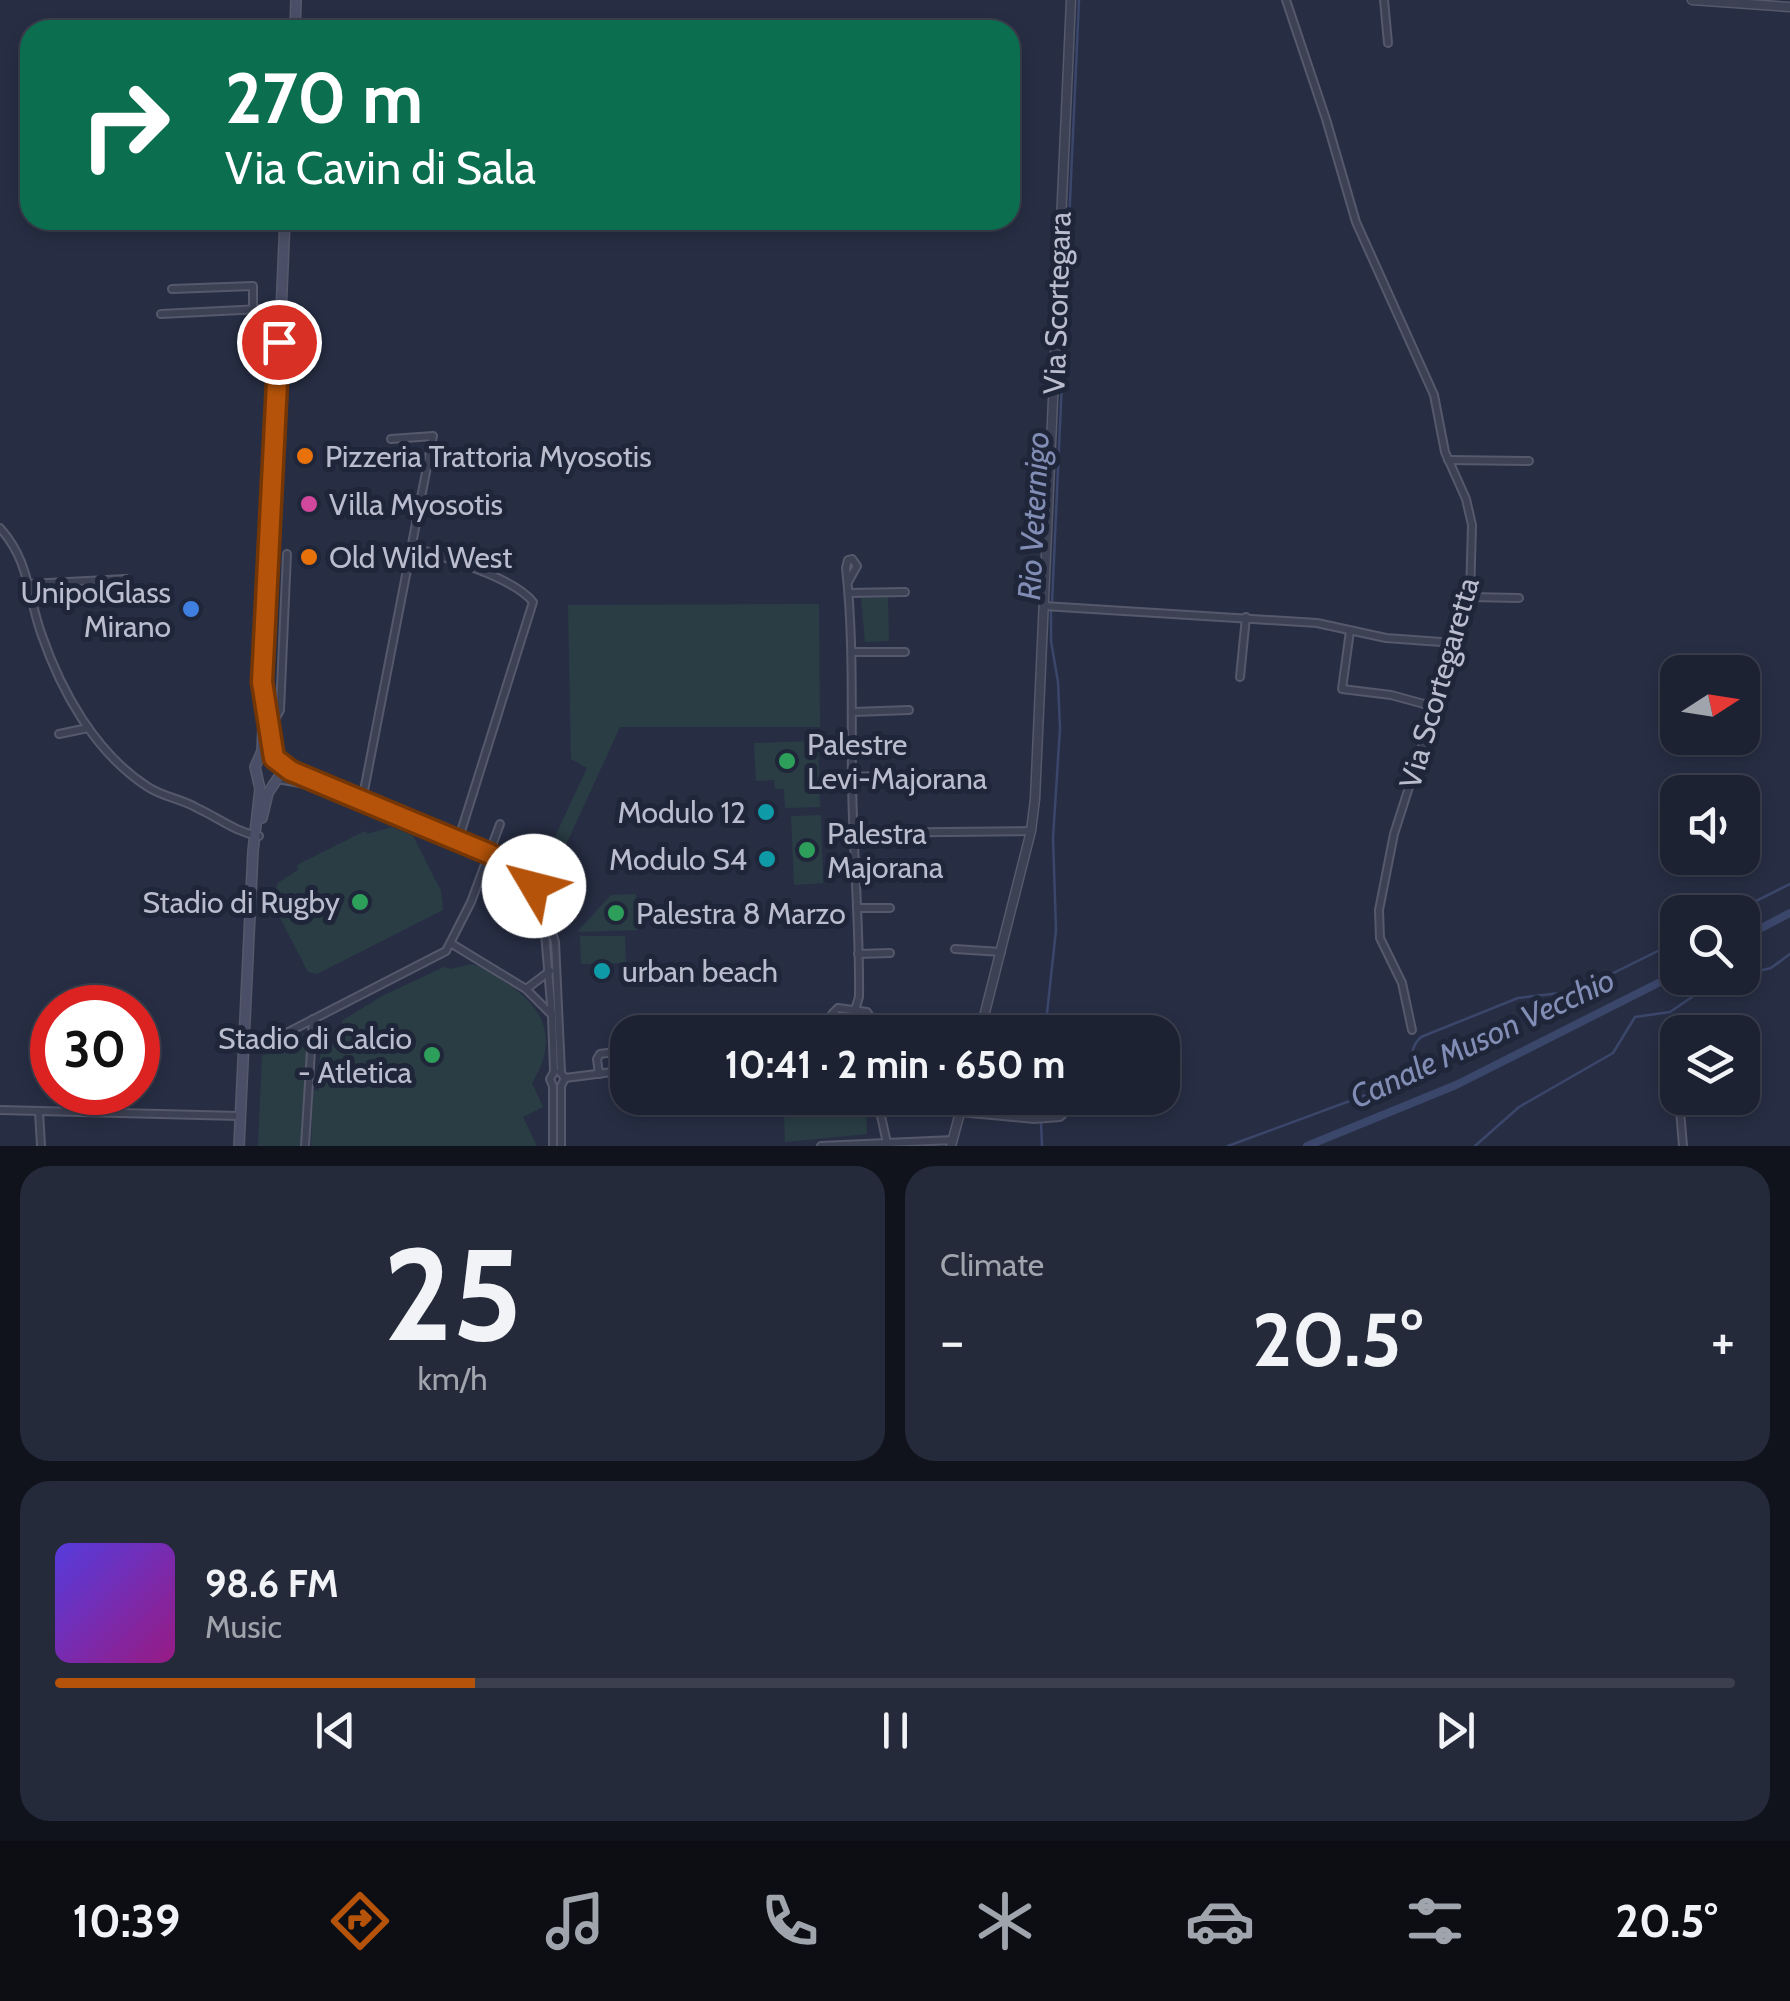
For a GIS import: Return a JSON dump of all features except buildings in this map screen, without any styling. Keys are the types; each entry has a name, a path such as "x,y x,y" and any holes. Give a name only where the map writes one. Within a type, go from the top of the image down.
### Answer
{"main road":[{"path":"239,1146 284,230"},
{"path":"257,836 266,798 276,781 278,761 268,730 262,682"},
{"path":"259,760 278,761"},
{"path":"259,780 276,781"}],"street":[{"name":"Via Scortegara","path":"984,1015 1031,831 1036,784 1071,0"},
{"name":"Via Scortegaretta","path":"1286,0 1356,222 1434,394 1448,460 1470,510 1474,546 1470,597 1389,851 1378,920 1383,947 1402,983 1412,1030"},
{"path":"1384,0 1388,43"},
{"path":"1692,0 1790,7"},
{"path":"172,289 252,286 254,310"},
{"path":"161,314 280,308"},
{"path":"361,804 433,436 391,439"},
{"path":"1448,460 1529,460"},
{"path":"0,528 16,548 41,634 88,728 116,760 148,787 195,806 237,831 257,836"},
{"path":"414,548 503,582 527,594 533,602 458,844"},
{"path":"268,730 279,713 287,554"},
{"path":"29,584 126,579"},
{"path":"848,582 860,1010"},
{"path":"849,593 905,592"},
{"path":"1470,597 1519,598"},
{"path":"1044,606 1317,622 1386,638 1456,643"},
{"path":"1240,677 1246,617"},
{"path":"1350,630 1342,689 1424,704 1436,702"},
{"path":"852,652 905,652"},
{"path":"853,712 909,710"},
{"path":"59,734 88,728"},
{"path":"278,761 361,804"},
{"path":"852,776 908,775"},
{"path":"276,781 296,780 458,844 528,880 538,892 558,972 561,1146"},
{"path":"243,1051 261,1046 446,951 500,824"},
{"path":"854,833 1031,831"},
{"path":"488,857 521,882 534,899 545,933 559,1079 553,1146"},
{"path":"858,908 890,908"},
{"path":"452,944 526,989 552,1016"},
{"path":"955,949 1001,952"},
{"path":"858,954 890,953"},
{"path":"526,989 550,970"},
{"path":"832,1014 838,1008 860,1010 866,1015"},
{"path":"306,1146 313,1020"},
{"path":"599,1074 597,1059 600,1054 610,1053"},
{"path":"559,1079 610,1072"},
{"path":"0,1110 30,1112"},
{"path":"160,1114 240,1116"},
{"path":"39,1115 42,1146"},
{"path":"881,1115 887,1143"},
{"path":"821,1146 952,1143 959,1115"},
{"path":"993,1115 1038,1119 1062,1115"},
{"path":"1680,1115 1683,1146"}],"shaded area":[{"path":"888,597 889,641 865,642 861,598"},
{"path":"819,604 820,727 620,727 544,885 537,875 587,768 571,759 568,605"},
{"name":"Palestre Levi-Majorana","path":"818,741 820,807 785,808 784,789 775,789 774,780 756,781 754,743"},
{"name":"Palestra Majorana","path":"821,815 823,883 794,885 791,816"},
{"name":"Stadio di Rugby","path":"392,827 413,836 441,891 443,910 317,974 308,972 276,910 278,883 298,870 297,865 365,831 367,834"},
{"name":"Palestra 8 Marzo","path":"636,894 637,930 577,932 611,895"},
{"path":"580,936 625,936 626,963 581,964"},
{"name":"Stadio di Calcio - Atletica","path":"470,964 519,992 544,1026 545,1052 532,1083 543,1107 523,1117 537,1146 311,1146 313,1091 319,1090 321,1053 343,1025 342,1021 382,996 444,967"},
{"path":"311,1030 305,1146 258,1146 262,1056"},
{"path":"784,1115 866,1115 867,1134 785,1142"}],"waterway":[{"name":"Rio Veternigo","path":"1052,603 1079,0"},
{"name":"Rio Veternigo","path":"1047,1015 1056,930 1053,838 1060,728 1051,611"},
{"path":"1760,899 1790,884"},
{"name":"Canale Muson Vecchio","path":"1760,929 1790,913"},
{"path":"1228,1146 1401,1082 1421,1037 1518,998 1577,991 1660,950"},
{"path":"1760,971 1771,968 1790,954"},
{"name":"Canale Muson Vecchio","path":"1307,1146 1456,1085 1660,982"},
{"path":"1475,1146 1519,1107 1613,1053 1635,1017 1670,1012 1695,995"},
{"name":"Rio Veternigo","path":"1041,1115 1042,1146"}],"place":[{"name":"Pizzeria Trattoria Myosotis","path":"305,456"},
{"name":"Villa Myosotis","path":"309,504"},
{"name":"Old Wild West","path":"309,557"},
{"name":"UnipolGlass Mirano","path":"191,609"},
{"name":"Palestre Levi-Majorana","path":"787,761"},
{"name":"Modulo 12","path":"766,812"},
{"name":"Palestra Majorana","path":"807,850"},
{"name":"Modulo S4","path":"767,859"},
{"name":"Stadio di Rugby","path":"360,902"},
{"name":"Palestra 8 Marzo","path":"616,913"},
{"name":"urban beach","path":"602,971"},
{"name":"Stadio di Calcio - Atletica","path":"432,1055"}],"route":[{"path":"279,342 262,682 274,758 291,771 490,854 518,870 534,886"}]}
